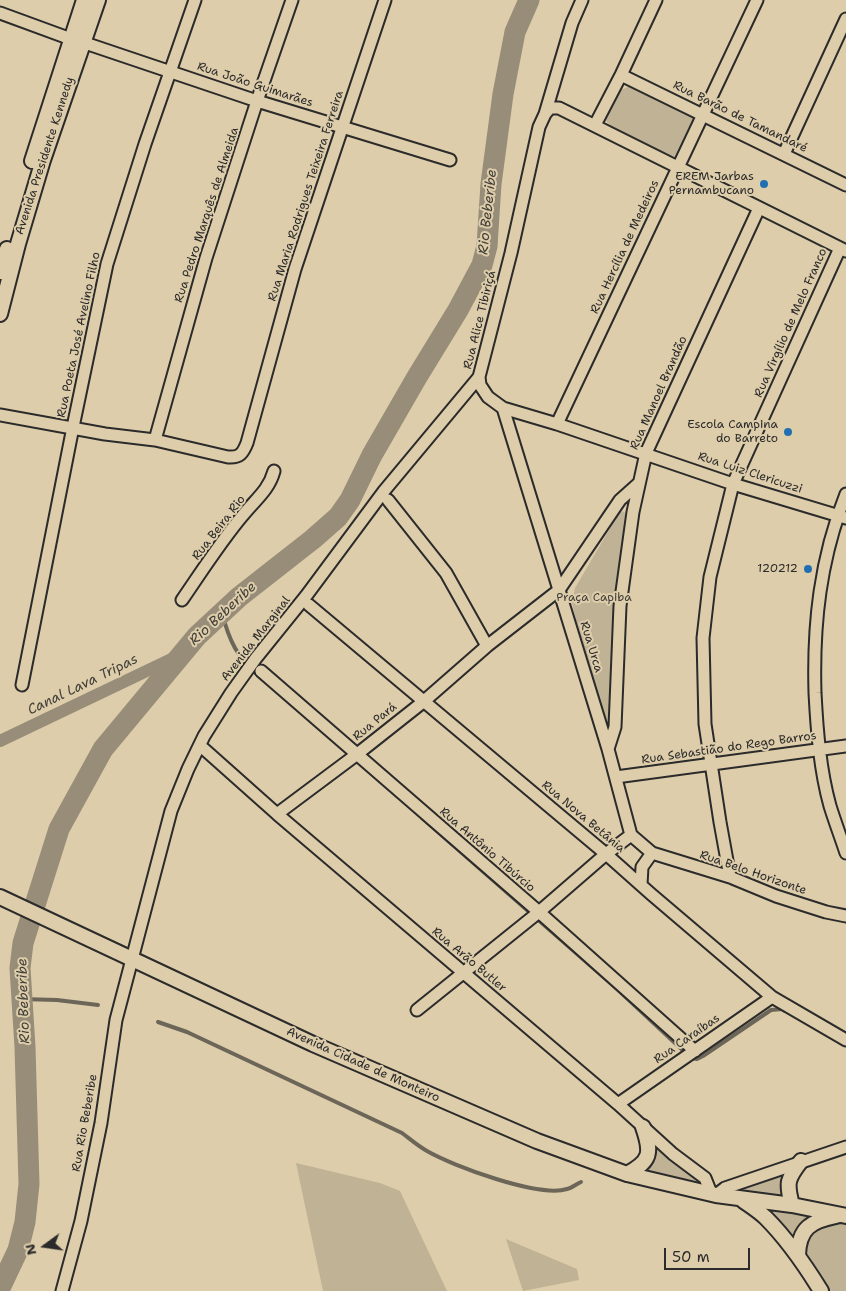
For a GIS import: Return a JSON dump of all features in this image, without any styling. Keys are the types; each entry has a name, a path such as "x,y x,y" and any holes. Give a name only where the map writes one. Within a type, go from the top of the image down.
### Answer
{"main road":[{"name":"Avenida Presidente Kennedy","path":"0,314 76,41 84,0"},
{"name":"Avenida Presidente Kennedy","path":"0,272 33,161 76,41 98,0"},
{"name":"Avenida Cidade de Monteiro","path":"0,897 313,1044 537,1141 626,1174 714,1194 792,1205 841,1216"},
{"path":"626,1174 643,1164 648,1156 649,1148 643,1127"},
{"path":"792,1205 787,1185 788,1180 802,1161"},
{"path":"738,1197 765,1217 798,1255 821,1291"},
{"path":"798,1255 798,1242 806,1228 821,1219 841,1216"}],"street":[{"name":"Rua Poeta José Avelino Filho","path":"22,685 107,264 142,153 195,0"},
{"name":"Rua Pedro Marquês de Almeida","path":"155,440 206,258 292,0"},
{"name":"Rua Maria Rodrigues Teixeira Ferreira","path":"155,440 228,457 237,457 244,451 295,269 385,0"},
{"path":"545,114 572,23 582,0"},
{"path":"595,125 621,76 656,0"},
{"name":"Rua Hercília de Medeiros","path":"557,424 757,0"},
{"name":"Rua João Guimarães","path":"0,13 76,41 257,101 450,160"},
{"path":"784,154 846,19"},
{"name":"Rua Barão de Tamandaré","path":"621,76 846,185"},
{"path":"545,114 550,108 558,108 843,250"},
{"name":"Rua Alice Tibiriçá","path":"502,408 488,397 480,385 479,377 511,252 539,127 545,114"},
{"name":"Rua Manoel Brandão","path":"608,749 614,727 620,606 633,512 646,453 759,208"},
{"name":"Rua Virgílio de Melo Franco","path":"730,877 710,764 705,724 703,638 710,577 733,484 843,250"},
{"name":"Avenida Marginal","path":"133,960 170,811 204,736 256,658 306,596 384,491 479,377"},
{"name":"Rua Luiz Clericuzzi","path":"502,408 646,453 733,484 842,516"},
{"name":"Rua Urca","path":"502,408 608,749 631,835"},
{"path":"0,415 105,434 155,440"},
{"name":"Rua Beira Rio","path":"182,600 243,515 262,495 272,479 274,471"},
{"name":"Rua Pará","path":"277,814 423,702 487,646 559,590 620,500 639,483"},
{"path":"846,494 842,516 824,569 817,609 814,654 819,750 830,805 846,854"},
{"path":"388,500 446,572 487,646"},
{"name":"Rua Nova Betânia","path":"309,606 606,854 772,997 846,1040"},
{"name":"Rua Antônio Tibúrcio","path":"261,671 353,757 538,912 694,1051"},
{"name":"Rua Sebastião do Rego Barros","path":"616,776 846,746"},
{"name":"Rua Arão Butler","path":"204,749 277,814 618,1104 673,1154 705,1178 714,1194"},
{"path":"417,1010 631,835 652,853 642,867 641,885"},
{"name":"Rua Belo Horizonte","path":"652,853 730,877 776,896 826,912 846,916"},
{"name":"Rua Rio Beberibe","path":"62,1291 81,1221 100,1123 116,1020 133,960"},
{"name":"Rua Caraíbas","path":"618,1104 772,997"},
{"path":"714,1194 725,1188 846,1147"}],"green space":[{"path":"630,86 694,118 695,120 677,157 613,128 606,121 606,116 621,90"},
{"name":"Praça Capiba","path":"623,511 627,515 615,594 610,672 611,721 607,722 572,602 575,588 619,513"},
{"path":"657,1144 698,1181 640,1171 656,1153"},
{"path":"296,1163 380,1183 400,1191 447,1291 323,1291"},
{"path":"790,1168 785,1197 745,1190 744,1186"},
{"path":"761,1203 807,1215 794,1242"},
{"path":"831,1221 846,1222 846,1291 828,1291 814,1269 807,1253 808,1237 813,1230"},
{"path":"506,1239 577,1269 579,1280 523,1291"}],"shaded area":[{"path":"524,0 533,0 519,33 510,29"}],"waterway":[{"name":"Rio Beberibe","path":"0,1288 18,1250 25,1222 29,1184 25,1047 20,968 23,943 59,829 103,749 197,636 239,597 338,517 350,500 372,455 417,377 458,310 482,265 487,246 491,184 503,94 515,32 529,0"},
{"path":"222,613 235,648 245,663 260,677"},
{"name":"Canal Lava Tripas","path":"0,741 180,655"},
{"path":"422,818 617,989 691,1058 697,1059 703,1056 771,1010 782,1009 785,1011"},
{"path":"21,999 57,1000 98,1005"},
{"path":"158,1022 187,1032 402,1133 427,1151 456,1165 496,1179 537,1189 554,1191 567,1189 581,1182"}],"place":[{"name":"EREM Jarbas Pernambucano","path":"764,184"},
{"name":"Escola Campina do Barreto","path":"788,432"},
{"name":"120212","path":"808,569"}]}
